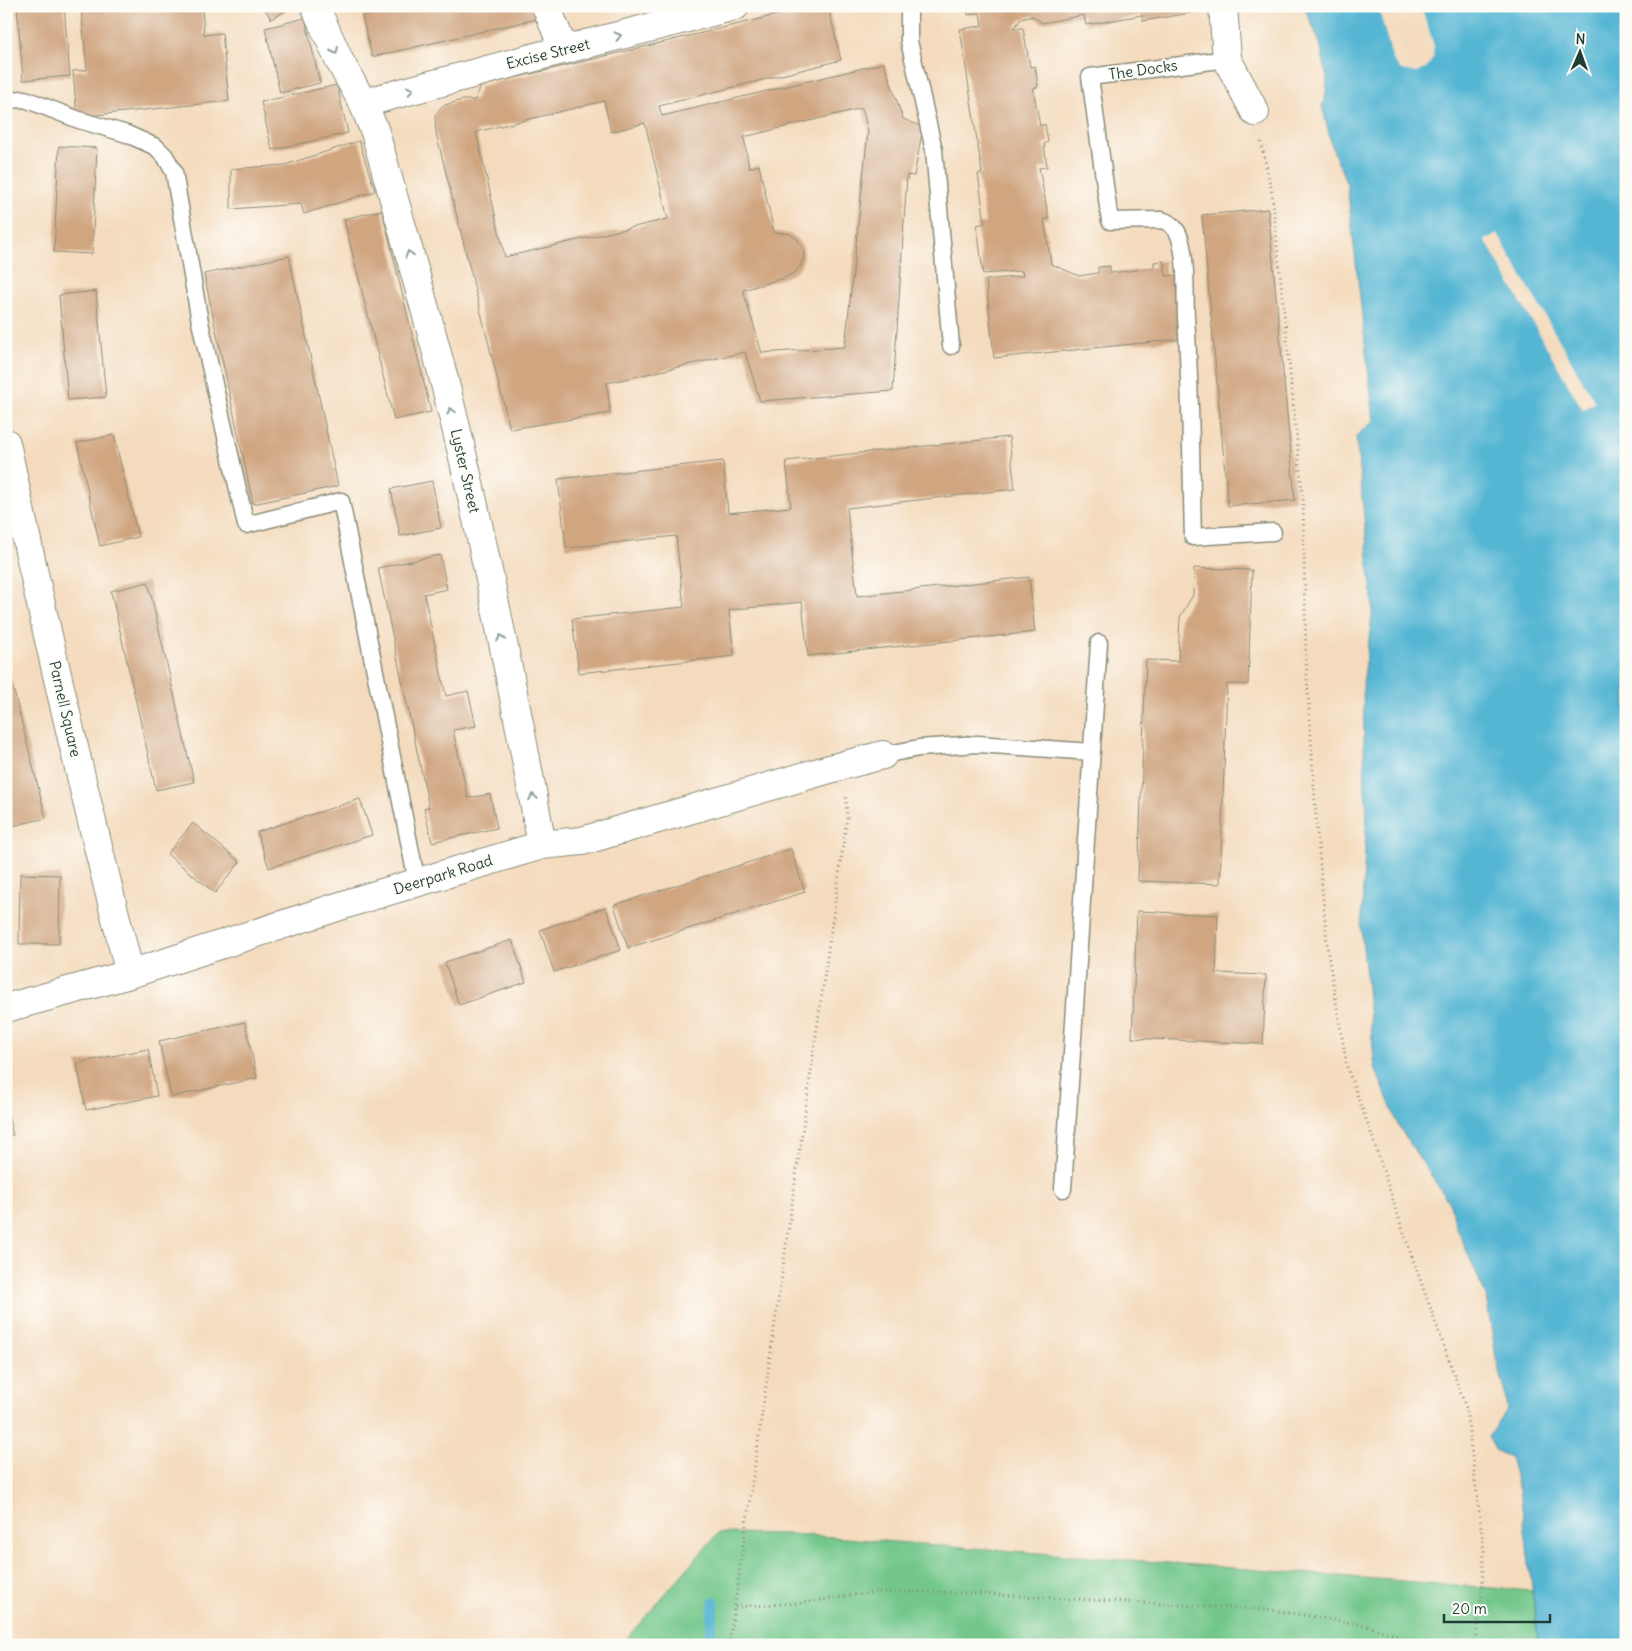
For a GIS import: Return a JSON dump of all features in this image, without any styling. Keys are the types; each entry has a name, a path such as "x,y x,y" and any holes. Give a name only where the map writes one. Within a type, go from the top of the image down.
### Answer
{"street":[{"name":"Lyster Street","path":"315,6 339,60 363,103 375,132 428,323 462,451 542,846"},
{"path":"546,6 564,50"},
{"name":"Excise Street","path":"363,103 734,6"},
{"path":"1223,6 1228,59 1255,112"},
{"name":"Parnell Square","path":"6,443 98,850 130,974"},
{"name":"Deerpark Road","path":"6,1008 130,974 417,882 542,846 582,841 883,755"}],"lane":[{"path":"909,6 910,40 934,150 951,346"},
{"name":"The Docks","path":"1228,59 1090,77 1110,221 1162,220 1168,222 1179,236 1183,254 1189,355 1193,537 1273,532"},
{"path":"6,100 25,99 79,120 127,134 156,147 165,156 174,172 200,322 246,524 341,500 417,882"},
{"path":"1063,1188 1099,643"},
{"path":"883,755 919,748 978,744 1092,752"}],"path":[{"path":"1255,112 1272,193 1303,500 1306,661 1317,831 1328,954 1347,1067 1466,1408 1484,1551 1481,1608 1474,1645"},
{"path":"729,1645 847,818 846,797 842,779 833,768"},
{"path":"734,1607 800,1603 876,1592 947,1592 1272,1610 1364,1626 1410,1640 1416,1645"}],"green space":[{"path":"718,1533 792,1534 1532,1591 1539,1645 621,1645"}],"water":[{"path":"1304,6 1626,6 1626,1645 1539,1645 1521,1498 1510,1457 1496,1451 1488,1437 1507,1410 1486,1296 1456,1226 1450,1204 1399,1127 1375,1068 1361,928 1367,810 1363,685 1373,607 1356,436 1374,421 1347,184 1333,150 1322,106 1326,94 1327,78 1320,43"}],"pier":[{"path":"1378,6 1421,6 1434,46 1433,58 1427,67 1417,73 1401,70 1393,60"},
{"path":"1497,233 1595,402 1583,410 1485,240"}],"building":[{"path":"17,6 64,6 70,76 23,80"},
{"path":"81,6 202,6 204,35 222,33 229,101 77,117 73,71 87,70"},
{"path":"263,6 295,6 271,19"},
{"path":"403,6 538,6 541,18 372,57 362,16"},
{"path":"814,6 828,6 841,60 659,106 662,116 884,63 903,119 923,127 914,176 907,175 893,391 760,401 745,352 607,383 610,413 510,429 436,133 435,115 442,106 462,100 475,100 481,86","holes":["604,101 611,132 645,123 668,219 505,257 476,132","862,108 868,131 845,347 762,353 743,290 784,278 794,273 800,267 804,257 803,248 797,239 790,234 774,232 759,165 749,168 744,137"]},
{"path":"967,6 1201,6 1202,11 1143,21 1142,15 1086,25 1084,15 1042,23 1033,16 1021,19 1014,28 1023,28 1030,67 1035,66 1038,87 1033,88 1040,126 1045,124 1048,142 1044,144 1047,167 1039,168 1049,219 1044,219 1051,264 1079,276 1098,273 1098,267 1110,266 1110,273 1154,268 1154,262 1164,261 1166,276 1176,275 1183,339 994,358 986,280 1023,276 1022,271 983,274 977,225 985,223 978,174 982,173 960,29 982,26 980,13 968,15"},
{"path":"305,18 320,83 280,93 265,28"},
{"path":"337,85 348,133 272,150 261,102"},
{"path":"359,141 375,191 304,214 301,204 231,209 231,169 285,165"},
{"path":"59,146 97,148 92,254 54,252"},
{"path":"1268,209 1295,500 1228,506 1202,215"},
{"path":"382,210 431,412 394,420 344,219"},
{"path":"289,256 338,486 253,504 204,274"},
{"path":"96,291 106,397 68,400 59,295"},
{"path":"114,435 138,537 100,546 77,443"},
{"path":"1009,437 1015,489 847,508 857,596 1029,577 1035,632 808,656 802,602 729,610 734,656 579,673 572,619 684,607 676,536 566,548 558,479 723,461 728,513 791,507 786,461"},
{"path":"432,481 441,528 400,536 391,489"},
{"path":"440,555 447,589 424,594 446,696 468,691 476,726 453,730 468,798 490,794 497,828 432,842 424,808 429,807 378,568"},
{"path":"1194,568 1252,570 1248,684 1227,684 1220,884 1138,881 1146,660 1178,661 1180,617 1193,595"},
{"path":"148,582 194,782 156,790 111,591"},
{"path":"6,660 46,818 8,827 6,821"},
{"path":"360,799 372,835 269,868 257,832"},
{"path":"193,823 240,862 215,893 167,854"},
{"path":"791,849 805,892 628,948 614,905"},
{"path":"20,874 60,875 59,944 19,944"},
{"path":"606,907 621,950 554,972 540,930"},
{"path":"1137,911 1218,915 1216,973 1266,975 1263,1044 1132,1038"},
{"path":"512,940 526,982 459,1005 445,962"},
{"path":"245,1022 257,1078 171,1097 159,1041"},
{"path":"148,1049 157,1096 86,1110 77,1063"},
{"path":"6,1108 13,1135 6,1136"}],"waterway":[{"path":"709,1645 714,1602"}]}
